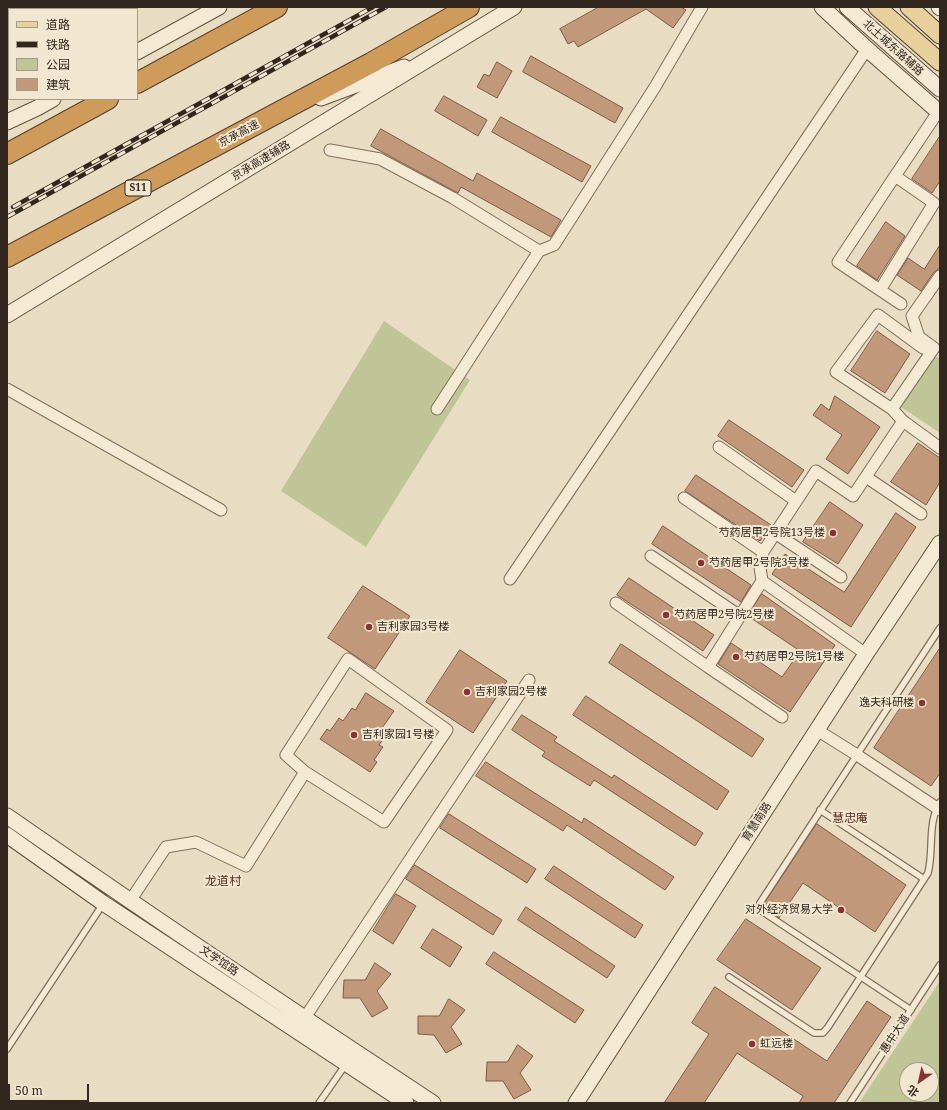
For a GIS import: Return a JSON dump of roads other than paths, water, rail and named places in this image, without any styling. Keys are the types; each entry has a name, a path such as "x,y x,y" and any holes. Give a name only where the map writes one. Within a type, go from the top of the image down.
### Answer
{"highway":[{"name":"京承高速","path":"7,257 371,63 469,7"},
{"path":"138,82 273,8"},
{"path":"7,154 106,100"}],"main road":[{"path":"878,7 940,62"},
{"path":"909,7 940,35"}],"street":[{"path":"138,51 219,7"},
{"name":"京承高速辅路","path":"7,315 514,7"},
{"path":"437,409 539,251 554,245 655,87 702,7"},
{"path":"822,7 939,113 838,262 901,304"},
{"name":"北土城东路辅路","path":"847,7 940,89"},
{"path":"510,578 867,49"},
{"path":"268,118 439,53"},
{"path":"7,122 38,108 51,100"},
{"path":"330,150 380,159 453,198 539,251"},
{"path":"880,290 934,203 895,176"},
{"path":"892,409 934,348 919,336 912,316 940,276"},
{"path":"930,353 878,315 836,372 892,409 903,422 940,448"},
{"path":"7,389 221,510"},
{"path":"708,667 762,581 760,567 763,552 816,471 853,496 903,422"},
{"path":"719,448 796,501"},
{"path":"866,477 921,514"},
{"path":"684,498 763,552"},
{"path":"775,533 841,577"},
{"name":"育慧南路","path":"576,1103 866,654 940,543"},
{"path":"651,556 740,616"},
{"path":"762,581 866,654"},
{"path":"616,603 782,716"},
{"path":"348,659 447,730 384,822 305,772 286,755 348,659"},
{"path":"304,1019 529,680"},
{"path":"817,730 939,806"},
{"path":"130,901 166,847 196,842 246,866 305,772"},
{"name":"文学馆路","path":"7,816 304,1019 433,1103"},
{"name":"文学馆路","path":"7,835 103,903 406,1103"}],"lane":[{"path":"911,1010 763,912 760,908 760,903 940,628"},
{"path":"729,977 814,1033 823,1034 928,873 930,865 933,822 939,806"},
{"path":"820,810 924,879"},
{"path":"7,1049 103,903"},
{"name":"惠中大道","path":"850,1103 940,965"},
{"path":"319,1103 346,1064"}],"railway":[{"path":"13,207 373,7"},
{"path":"7,217 386,7"}],"place":[{"name":"芍药居甲2号院13号楼","path":"833,533"},
{"name":"芍药居甲2号院3号楼","path":"701,563"},
{"name":"芍药居甲2号院2号楼","path":"666,615"},
{"name":"吉利家园3号楼","path":"369,627"},
{"name":"芍药居甲2号院1号楼","path":"736,657"},
{"name":"吉利家园2号楼","path":"467,692"},
{"name":"逸夫科研楼","path":"922,703"},
{"name":"吉利家园1号楼","path":"354,735"},
{"name":"对外经济贸易大学","path":"841,910"},
{"name":"虹远楼","path":"752,1044"}],"district":[{"name":"慧忠庵","path":"850,819"},
{"name":"龙道村","path":"223,882"}]}
